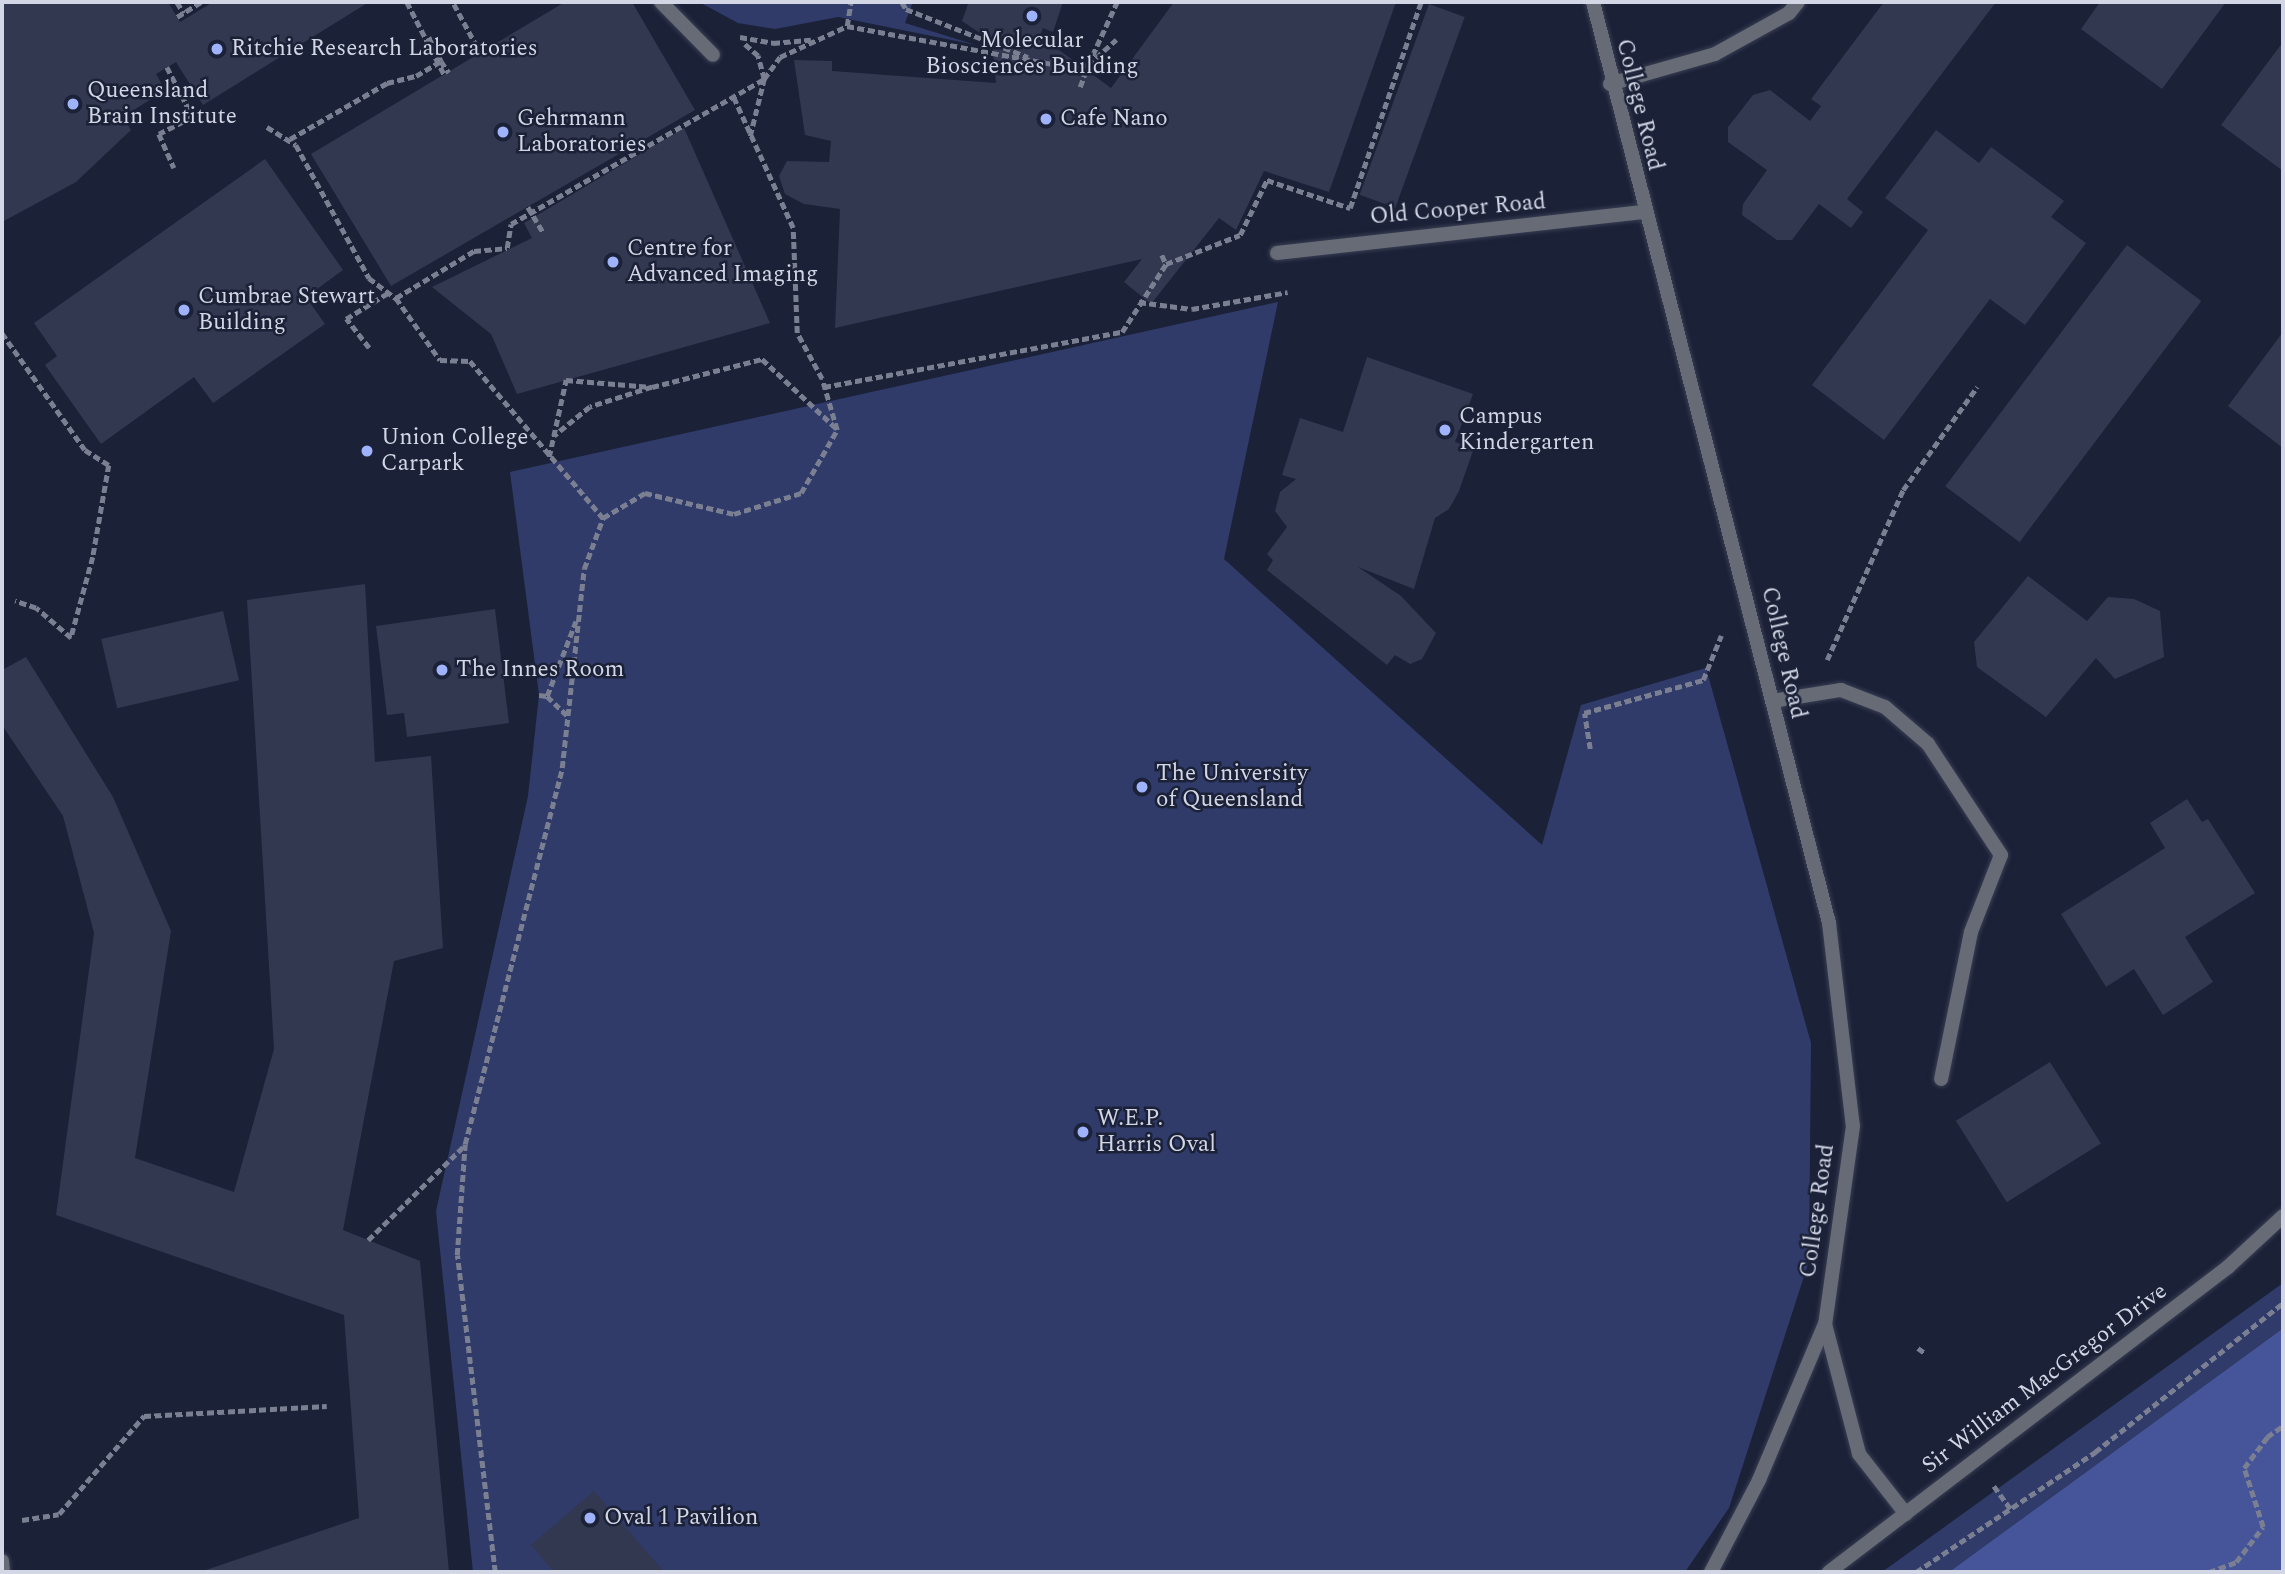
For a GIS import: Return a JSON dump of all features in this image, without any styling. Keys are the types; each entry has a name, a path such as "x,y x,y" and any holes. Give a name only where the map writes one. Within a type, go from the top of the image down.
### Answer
{"street":[{"path":"661,2 713,55"},
{"name":"College Road","path":"1592,2 1610,84 1829,923 1844,1026 1853,1126 1825,1324 1759,1480 1710,1572"},
{"path":"1610,84 1715,54 1789,13 1798,2"},
{"name":"Old Cooper Road","path":"1277,253 1643,212"},
{"path":"1772,701 1841,690 1885,708 1928,744 2001,855 1970,932 1941,1079"},
{"name":"Sir William MacGregor Drive","path":"1829,1572 2228,1268 2283,1216"},
{"name":"College Road","path":"1825,1324 1859,1454 1906,1514"},
{"path":"2,1561 3,1572"}],"path":[{"path":"177,2 184,13"},
{"path":"177,17 201,2"},
{"path":"407,2 447,74 429,37"},
{"path":"847,26 851,2"},
{"path":"902,2 906,9 1012,52 1062,66"},
{"path":"1080,87 1117,2"},
{"path":"824,387 1122,332 1166,264 1240,235 1267,180 1350,208 1422,2"},
{"path":"454,4 481,54"},
{"path":"750,136 764,79 780,57 847,26 1062,66 1088,65 1116,40"},
{"path":"764,79 758,56 734,36 773,43 814,40"},
{"path":"267,127 280,140 290,139 387,83 416,76 441,61"},
{"path":"167,67 192,117 159,134 174,168"},
{"path":"396,298 474,251 508,248 511,224 732,94 764,79"},
{"path":"495,1572 457,1255 466,1144 562,768 584,569 603,518 645,493 734,514 800,493 837,430 824,387 797,333 793,228 732,94"},
{"path":"290,139 369,278 396,298 440,359 470,361 603,518"},
{"path":"528,207 543,232"},
{"path":"1162,255 1166,264"},
{"path":"369,348 346,319 389,292"},
{"path":"1139,302 1192,309 1288,292"},
{"path":"2,333 85,450 109,465 96,545 71,638 36,608 15,601"},
{"path":"554,436 590,407 653,387 762,359 837,430"},
{"path":"549,457 566,380 653,387"},
{"path":"1823,670 1903,490 1977,387"},
{"path":"547,696 579,614"},
{"path":"1590,749 1584,712 1703,680 1721,635"},
{"path":"539,695 547,696 568,716"},
{"path":"368,1240 466,1144"},
{"path":"1916,1572 2012,1511 2283,1303"},
{"path":"1918,1348 1925,1353"},
{"path":"22,1520 59,1514 144,1416 327,1406"},
{"path":"2209,1572 2236,1562 2263,1527 2244,1468 2267,1437 2283,1426"},
{"path":"1992,1484 2012,1511"},
{"path":"2185,1572 2191,1572"}],"shaded area":[{"path":"699,2 913,2 905,23 976,45 838,17 775,29 738,23"},
{"path":"1278,302 1224,559 1542,845 1581,705 1706,668 1811,1043 1809,1261 1729,1508 1685,1572 473,1572 436,1211 528,796 539,695 510,472"},
{"path":"2283,1283 2282,1329 1949,1572 1882,1572"},
{"path":"2283,1327 2283,1572 1949,1572 2282,1329"}],"building":[{"name":"Queensland Brain Institute","path":"2,2 168,2 180,22 213,2 369,2 203,105 176,62 156,74 165,90 123,117 131,130 76,182 2,222"},
{"name":"Gehrmann Laboratories","path":"565,2 632,2 695,110 391,286 311,154"},
{"path":"962,2 1063,2 1053,32 1043,28 1040,36 1111,88 1174,2 1396,2 1329,192 1264,171 1236,230 1219,218 1151,304 1124,282 1142,259 835,328 840,209 804,204 785,194 779,176 787,161 829,162 831,141 805,135 794,60 832,61 832,71 996,83 992,41 962,21 968,4"},
{"path":"1884,2 1996,2 1847,199 1863,212 1851,228 1819,204 1792,240 1777,240 1742,215 1743,204 1767,170 1728,142 1728,127 1753,95 1770,90 1810,121 1821,106 1811,99"},
{"path":"2100,2 2226,2 2162,89 2081,29"},
{"path":"1429,4 1465,17 1395,208 1360,195"},
{"path":"2283,42 2283,171 2221,125"},
{"name":"Centre for Advanced Imaging","path":"684,128 770,323 517,394 491,334 432,287 532,238 524,223"},
{"path":"1936,130 1979,163 1991,147 2064,201 2051,217 2086,243 2025,325 1990,299 1884,440 1812,385 1928,230 1885,198"},
{"name":"Cumbrae Stewart Building","path":"265,159 343,270 306,297 325,324 213,403 194,377 101,444 45,365 57,356 34,323"},
{"path":"2127,245 2201,301 2020,542 1945,486"},
{"path":"2283,332 2283,448 2228,406"},
{"path":"1367,357 1473,394 1455,442 1474,448 1459,491 1449,509 1435,518 1414,589 1358,567 1401,596 1436,633 1422,659 1410,664 1395,655 1387,665 1267,570 1273,560 1267,554 1287,527 1275,511 1280,492 1296,479 1282,475 1300,418 1343,432"},
{"path":"2028,576 2087,621 2108,597 2134,599 2160,611 2164,657 2115,679 2096,658 2046,717 1977,667 1974,642"},
{"path":"365,584 375,762 431,756 443,948 394,961 343,1230 420,1261 449,1572 200,1572 359,1518 344,1315 56,1215 94,933 63,816 2,725 2,670 26,657 113,797 171,931 135,1158 234,1192 274,1049 247,600"},
{"name":"The Innes Room","path":"495,609 509,723 407,737 404,713 387,715 376,626"},
{"path":"223,611 239,680 117,708 101,639"},
{"path":"2187,799 2202,822 2208,819 2255,893 2185,937 2213,982 2163,1015 2134,969 2106,987 2061,914 2165,848 2150,823"},
{"path":"2050,1062 2101,1143 2007,1202 1956,1121"},
{"name":"Oval 1 Pavilion","path":"594,1491 664,1572 554,1572 531,1545"}],"place":[{"name":"Molecular Biosciences Building","path":"1032,16"},
{"name":"Ritchie Research Laboratories","path":"217,49"},
{"name":"Queensland Brain Institute","path":"73,104"},
{"name":"Cafe Nano","path":"1046,119"},
{"name":"Gehrmann Laboratories","path":"503,132"},
{"name":"Centre for Advanced Imaging","path":"613,262"},
{"name":"Cumbrae Stewart Building","path":"184,310"},
{"name":"Campus Kindergarten","path":"1445,430"},
{"name":"Union College Carpark","path":"367,451"},
{"name":"The Innes Room","path":"442,670"},
{"name":"The University of Queensland","path":"1142,787"},
{"name":"W.E.P. Harris Oval","path":"1083,1132"},
{"name":"Oval 1 Pavilion","path":"590,1518"}]}
